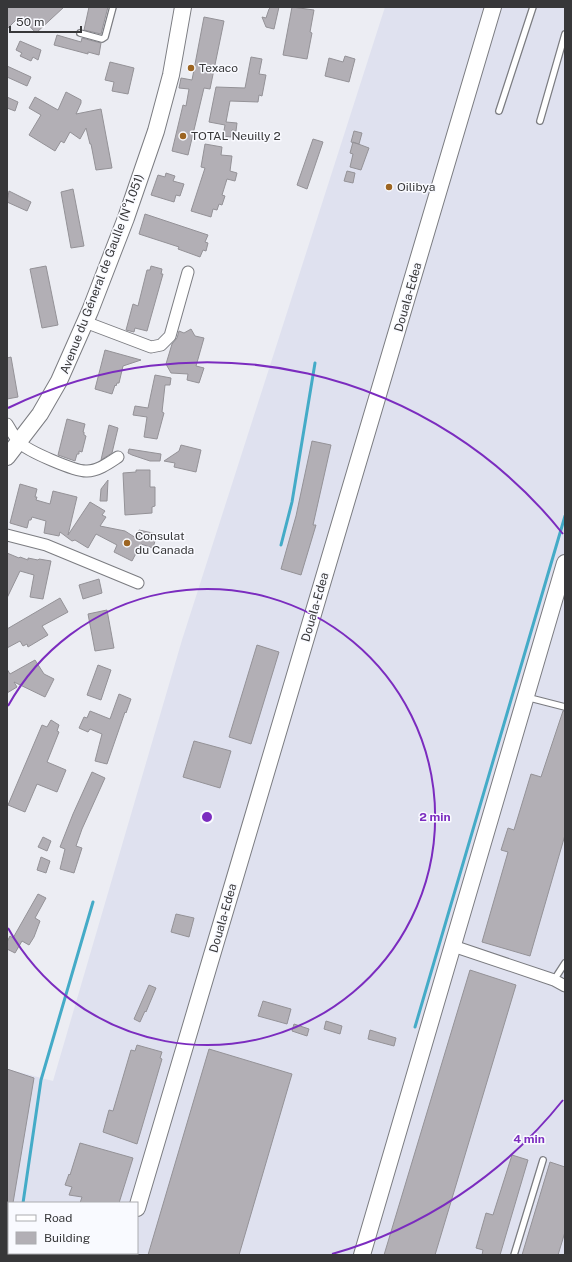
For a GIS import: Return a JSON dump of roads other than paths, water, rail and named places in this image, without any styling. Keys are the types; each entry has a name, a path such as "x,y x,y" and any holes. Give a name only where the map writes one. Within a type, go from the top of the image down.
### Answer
{"main road":[{"name":"Avenue du Géneral de Gaulle (N°1.051)","path":"7,457 40,414 59,381 85,322 126,218 156,131 171,74 183,7"},
{"name":"Douala-Edea","path":"138,1205 493,7"},
{"path":"362,1255 565,563"}],"street":[{"path":"85,322 151,347 161,345 170,336 188,272"},
{"path":"7,424 19,443 46,457 80,471 98,469 118,458"},
{"path":"7,535 46,545 138,583"},
{"path":"453,946 554,980 565,986"}],"lane":[{"path":"80,33 102,39 105,38 113,7"},
{"path":"499,111 533,7"},
{"path":"540,121 565,34"},
{"path":"526,697 565,707"},
{"path":"554,980 565,963"},
{"path":"514,1255 543,1160"}],"waterway":[{"path":"281,545 292,502 315,363"},
{"path":"415,1027 565,516"},
{"path":"23,1202 41,1080 93,902"}],"place":[{"name":"Texaco","path":"191,68"},
{"name":"TOTAL Neuilly 2","path":"183,136"},
{"name":"Oilibya","path":"389,187"},
{"name":"Consulat du Canada","path":"127,543"}]}
